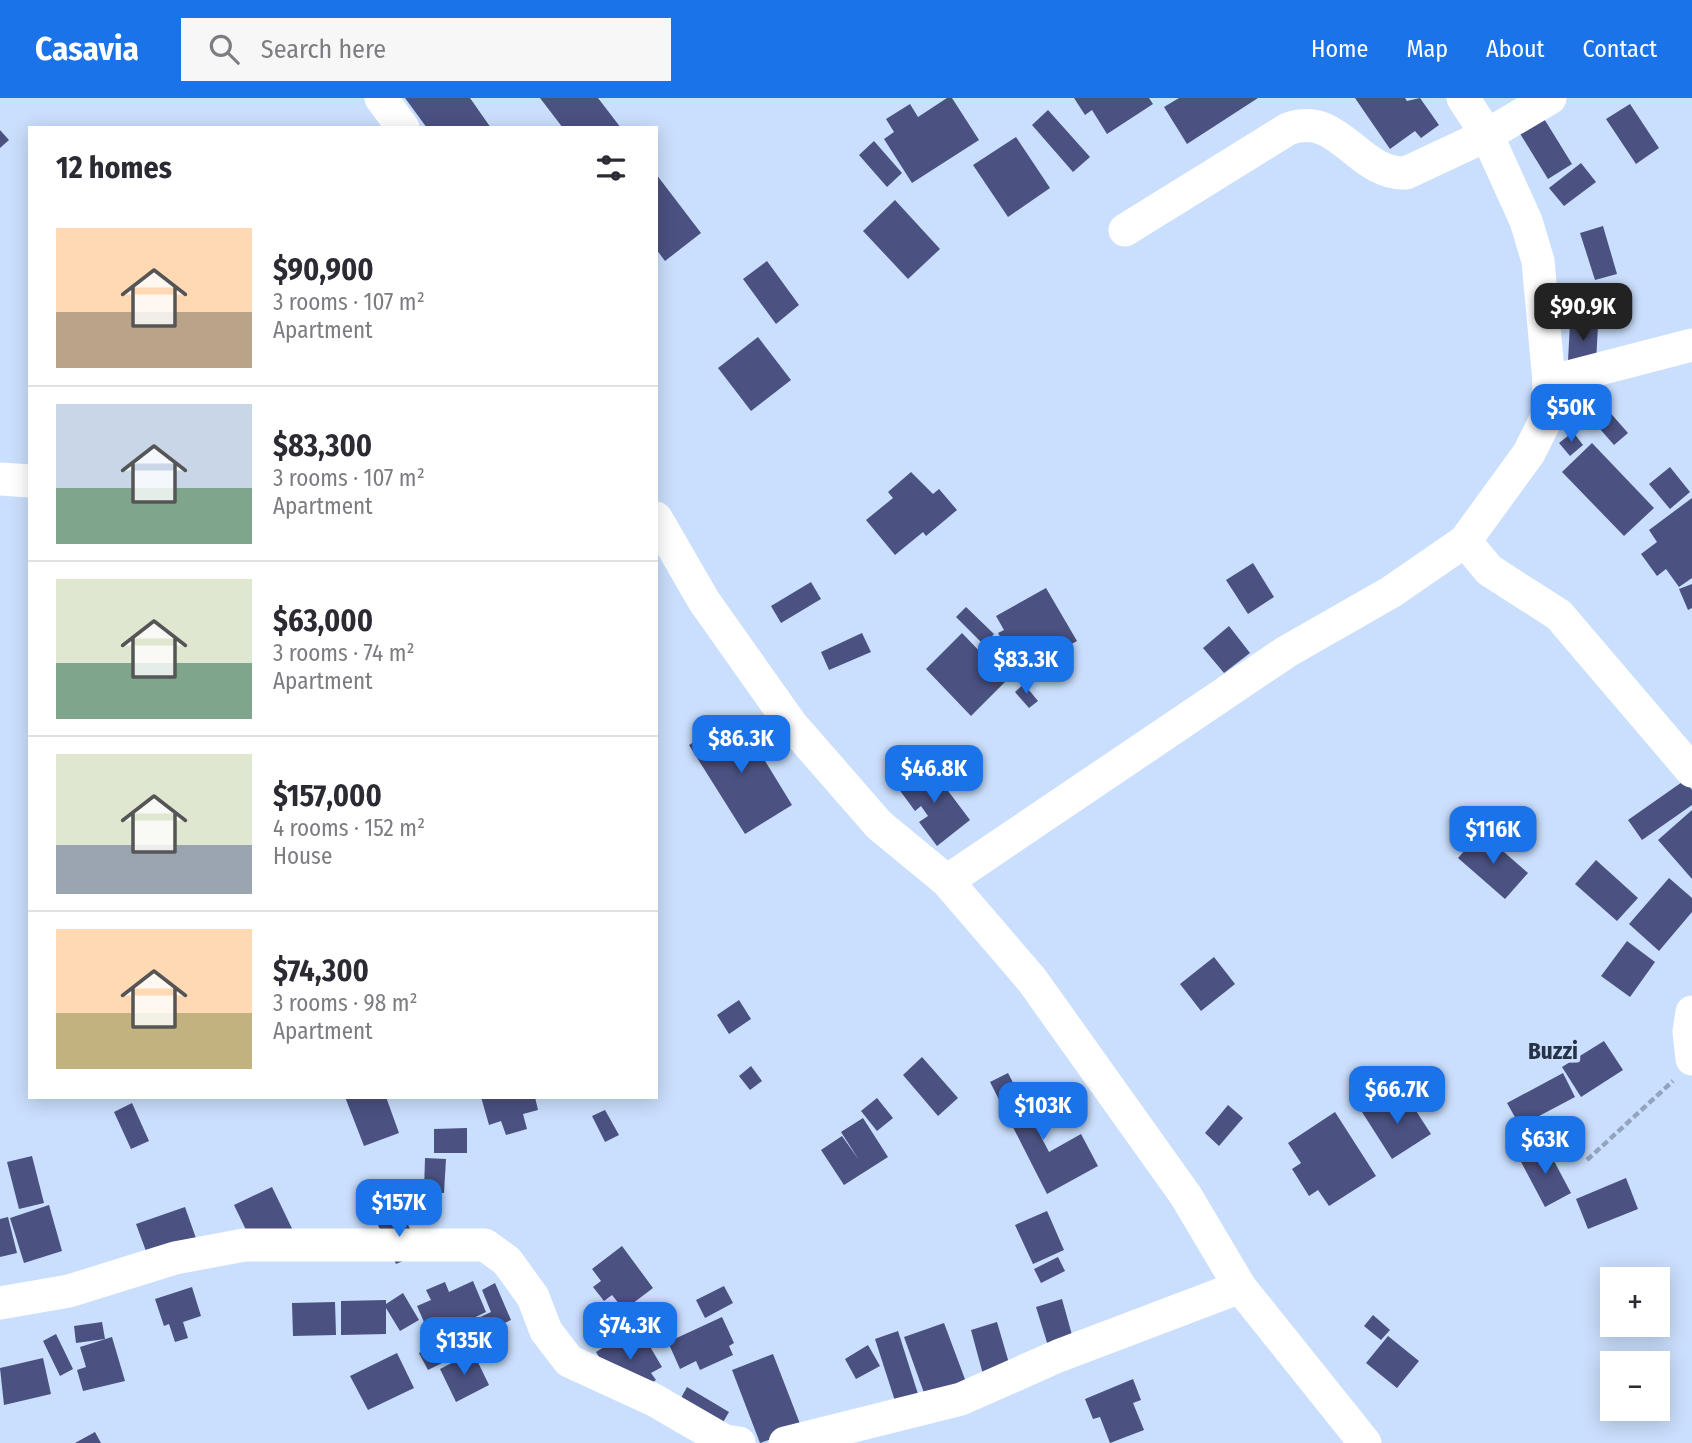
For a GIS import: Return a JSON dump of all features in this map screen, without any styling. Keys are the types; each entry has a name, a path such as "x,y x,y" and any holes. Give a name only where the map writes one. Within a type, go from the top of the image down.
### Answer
{"street":[{"path":"382,98 402,126"},
{"path":"947,881 1286,652 1391,592 1465,541 1529,453 1548,415 1549,382 1538,261 1526,221 1487,135 1463,98"},
{"path":"1125,230 1288,129 1306,123 1321,126 1380,168 1393,174 1406,173 1487,135 1550,98"},
{"path":"1549,382 1692,345"},
{"path":"0,479 28,481"},
{"path":"658,521 704,601 791,724 879,825 947,881 1032,980 1186,1196 1240,1287 1365,1443"},
{"path":"1465,541 1489,570 1559,615 1692,771"},
{"path":"1687,1066 1692,1012"},
{"path":"0,1303 69,1291 175,1258 244,1245 485,1245 507,1261 533,1297 546,1331 569,1362 654,1400 725,1441 739,1443"},
{"path":"785,1443 961,1399 1058,1356 1240,1287"}],"path":[{"path":"1587,1160 1687,1066"}],"building":[{"path":"405,98 470,98 490,126 426,126"},
{"path":"540,98 598,98 619,126 561,126"},
{"path":"947,98 952,98 979,140 912,183 884,139 894,132 886,119 910,104 918,117"},
{"path":"1074,98 1149,98 1153,104 1107,134 1092,110 1085,115"},
{"path":"1179,98 1258,98 1187,144 1164,107"},
{"path":"1355,98 1405,98 1407,101 1420,98 1439,125 1421,138 1415,131 1390,149"},
{"path":"1630,104 1659,148 1636,164 1606,119"},
{"path":"1048,110 1090,157 1073,172 1032,125"},
{"path":"1543,117 1572,164 1548,179 1519,132"},
{"path":"0,130 9,140 0,148"},
{"path":"1016,137 1050,188 1008,217 973,165"},
{"path":"874,141 902,173 887,187 859,155"},
{"path":"1581,163 1596,182 1564,206 1549,188"},
{"path":"658,177 701,233 665,261 658,252"},
{"path":"895,200 940,249 908,279 863,231"},
{"path":"1603,226 1617,274 1595,280 1580,233"},
{"path":"767,261 799,305 776,324 743,279"},
{"path":"1570,323 1598,325 1596,363 1568,361"},
{"path":"758,337 791,380 751,411 718,368"},
{"path":"1599,400 1628,433 1614,445 1586,413"},
{"path":"1573,432 1583,445 1570,456 1559,443"},
{"path":"1592,443 1654,508 1624,536 1562,472"},
{"path":"1670,467 1690,492 1670,509 1649,484"},
{"path":"911,472 933,494 939,489 957,510 926,536 923,532 895,555 866,520 893,498 888,492"},
{"path":"1692,498 1692,578 1679,587 1666,569 1657,576 1641,554 1657,542 1649,530"},
{"path":"1253,563 1274,597 1248,614 1226,580"},
{"path":"811,582 821,599 781,623 771,606"},
{"path":"1692,584 1692,608 1688,610 1679,589"},
{"path":"1046,588 1077,641 1021,673 998,633 1004,630 996,616"},
{"path":"966,607 994,634 984,645 956,617"},
{"path":"1229,626 1250,653 1224,673 1203,648"},
{"path":"862,633 871,652 829,670 821,652"},
{"path":"962,633 1007,680 971,716 926,669"},
{"path":"1024,684 1038,701 1029,708 1015,692"},
{"path":"737,715 792,805 745,834 689,745"},
{"path":"927,763 970,820 937,846 919,822 928,816 921,806 915,811 898,788"},
{"path":"1685,780 1692,790 1692,805 1642,840 1628,820"},
{"path":"1692,810 1692,879 1658,840"},
{"path":"1481,832 1528,873 1505,899 1458,858"},
{"path":"1596,860 1638,898 1617,921 1575,884"},
{"path":"1669,878 1692,898 1692,912 1659,951 1629,924"},
{"path":"1627,941 1655,962 1630,997 1601,976"},
{"path":"1214,957 1235,984 1201,1011 1180,984"},
{"path":"739,1000 751,1019 729,1034 717,1015"},
{"path":"1604,1041 1623,1070 1581,1097 1562,1067"},
{"path":"922,1057 958,1098 938,1116 903,1075"},
{"path":"751,1066 762,1081 750,1090 739,1076"},
{"path":"1008,1073 1049,1152 1081,1134 1098,1166 1047,1194 990,1082"},
{"path":"1563,1073 1575,1097 1520,1126 1507,1103"},
{"path":"1407,1097 1431,1134 1392,1159 1362,1112 1383,1099 1389,1108"},
{"path":"877,1098 893,1118 877,1131 861,1111"},
{"path":"346,1099 387,1099 399,1133 364,1146"},
{"path":"482,1099 535,1099 538,1110 523,1114 527,1129 506,1135 501,1121 489,1125"},
{"path":"132,1103 149,1141 131,1149 114,1112"},
{"path":"1228,1105 1243,1118 1219,1146 1205,1133"},
{"path":"605,1110 619,1135 605,1142 592,1116"},
{"path":"1335,1112 1376,1176 1329,1206 1318,1190 1309,1196 1292,1169 1301,1163 1288,1143"},
{"path":"863,1118 888,1157 844,1185 821,1150 842,1136 859,1160 841,1132"},
{"path":"467,1128 467,1153 434,1153 434,1129"},
{"path":"1546,1146 1571,1193 1545,1207 1520,1160"},
{"path":"32,1156 44,1203 19,1209 7,1162"},
{"path":"425,1158 446,1159 444,1193 424,1192"},
{"path":"1626,1178 1638,1209 1588,1229 1576,1199"},
{"path":"272,1187 299,1243 261,1261 234,1205"},
{"path":"49,1205 62,1251 24,1263 10,1218"},
{"path":"185,1207 198,1244 150,1262 136,1224"},
{"path":"1047,1211 1064,1250 1033,1264 1015,1225"},
{"path":"403,1214 421,1253 396,1264 378,1225"},
{"path":"8,1217 17,1253 0,1257 0,1219"},
{"path":"622,1246 653,1288 624,1310 612,1295 604,1301 593,1287 601,1281 592,1269"},
{"path":"1058,1257 1065,1271 1041,1283 1034,1269"},
{"path":"473,1281 486,1312 431,1338 417,1306 431,1300 426,1290 445,1282 449,1292"},
{"path":"495,1283 511,1320 478,1335 472,1321 491,1312 482,1290"},
{"path":"724,1286 733,1303 705,1318 696,1300"},
{"path":"192,1287 201,1316 183,1322 188,1338 175,1342 169,1324 164,1326 155,1299"},
{"path":"403,1293 419,1320 400,1331 386,1308 386,1334 341,1335 341,1301 386,1300 386,1304"},
{"path":"1062,1299 1074,1342 1049,1349 1036,1307"},
{"path":"335,1302 336,1335 293,1336 292,1303"},
{"path":"1373,1315 1390,1330 1381,1340 1364,1326"},
{"path":"722,1317 734,1343 729,1346 733,1355 700,1370 696,1361 680,1369 668,1342"},
{"path":"102,1322 105,1339 76,1343 74,1326"},
{"path":"997,1322 1011,1370 984,1378 971,1330"},
{"path":"944,1323 969,1390 928,1404 904,1337"},
{"path":"638,1326 662,1367 651,1373 656,1380 637,1392 621,1393 596,1352"},
{"path":"467,1328 476,1346 428,1370 419,1353"},
{"path":"898,1331 918,1394 895,1401 875,1339"},
{"path":"56,1334 73,1369 60,1376 43,1341"},
{"path":"1388,1336 1419,1361 1397,1388 1366,1363"},
{"path":"112,1337 125,1381 83,1391 77,1370 86,1367 80,1347"},
{"path":"868,1345 880,1366 856,1379 845,1359"},
{"path":"473,1352 489,1385 456,1402 440,1369"},
{"path":"397,1353 414,1388 368,1410 350,1376"},
{"path":"773,1354 802,1429 760,1443 732,1370"},
{"path":"43,1358 51,1394 4,1405 0,1368"},
{"path":"1133,1379 1141,1400 1133,1403 1144,1430 1110,1443 1100,1417 1093,1419 1085,1399"},
{"path":"687,1387 729,1412 718,1431 676,1407"},
{"path":"95,1432 101,1443 75,1443"}],"district":[{"name":"Buzzi","path":"1553,1051"}]}
